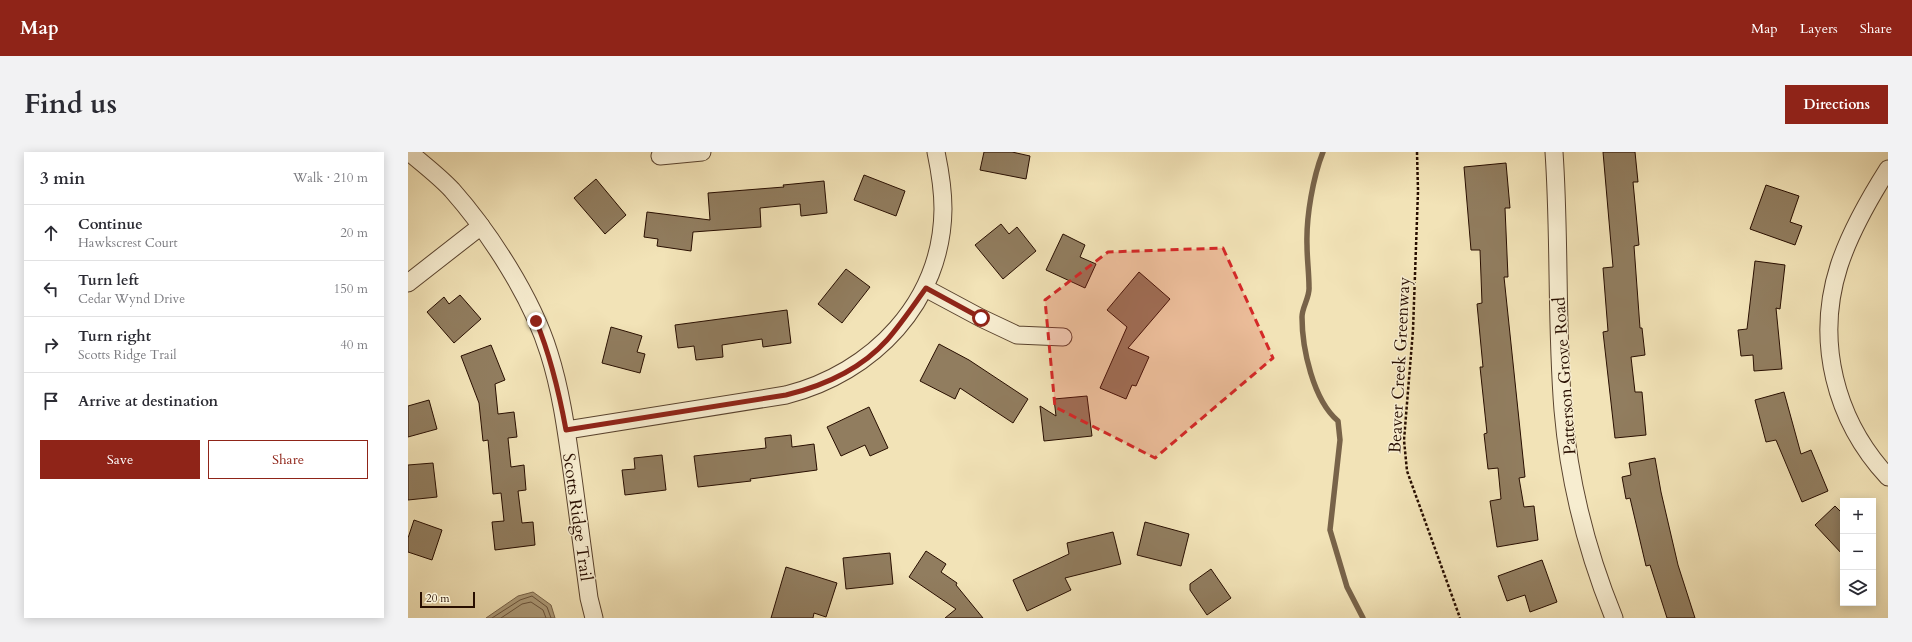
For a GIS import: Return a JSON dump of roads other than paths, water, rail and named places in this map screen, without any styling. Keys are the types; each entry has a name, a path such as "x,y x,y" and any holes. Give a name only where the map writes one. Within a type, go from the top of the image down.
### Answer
{"street":[{"name":"Scotts Ridge Trail","path":"409,152 451,190 481,226 515,280 536,321 549,352 558,385 566,430 589,598 594,618"},
{"path":"660,156 702,152"},
{"path":"566,430 786,395 810,389 838,376 865,360 886,341 926,288 940,238 943,210 942,179 936,152"},
{"name":"Patterson Grove Road","path":"1554,152 1558,231 1559,356 1568,449 1587,539 1614,618"},
{"path":"1888,168 1856,225 1839,267 1832,293 1829,345 1837,386 1846,417 1858,439 1875,464 1888,477"},
{"path":"408,283 481,226"},
{"path":"926,288 981,318 1017,334 1063,337"}],"water":[{"path":"533,592 551,605 555,618 486,618 518,596"}],"waterway":[{"path":"1323,152 1313,185 1309,210 1307,234 1309,291 1302,313 1304,343 1316,387 1329,412 1338,421 1340,440 1330,530 1347,587 1363,618"}]}
